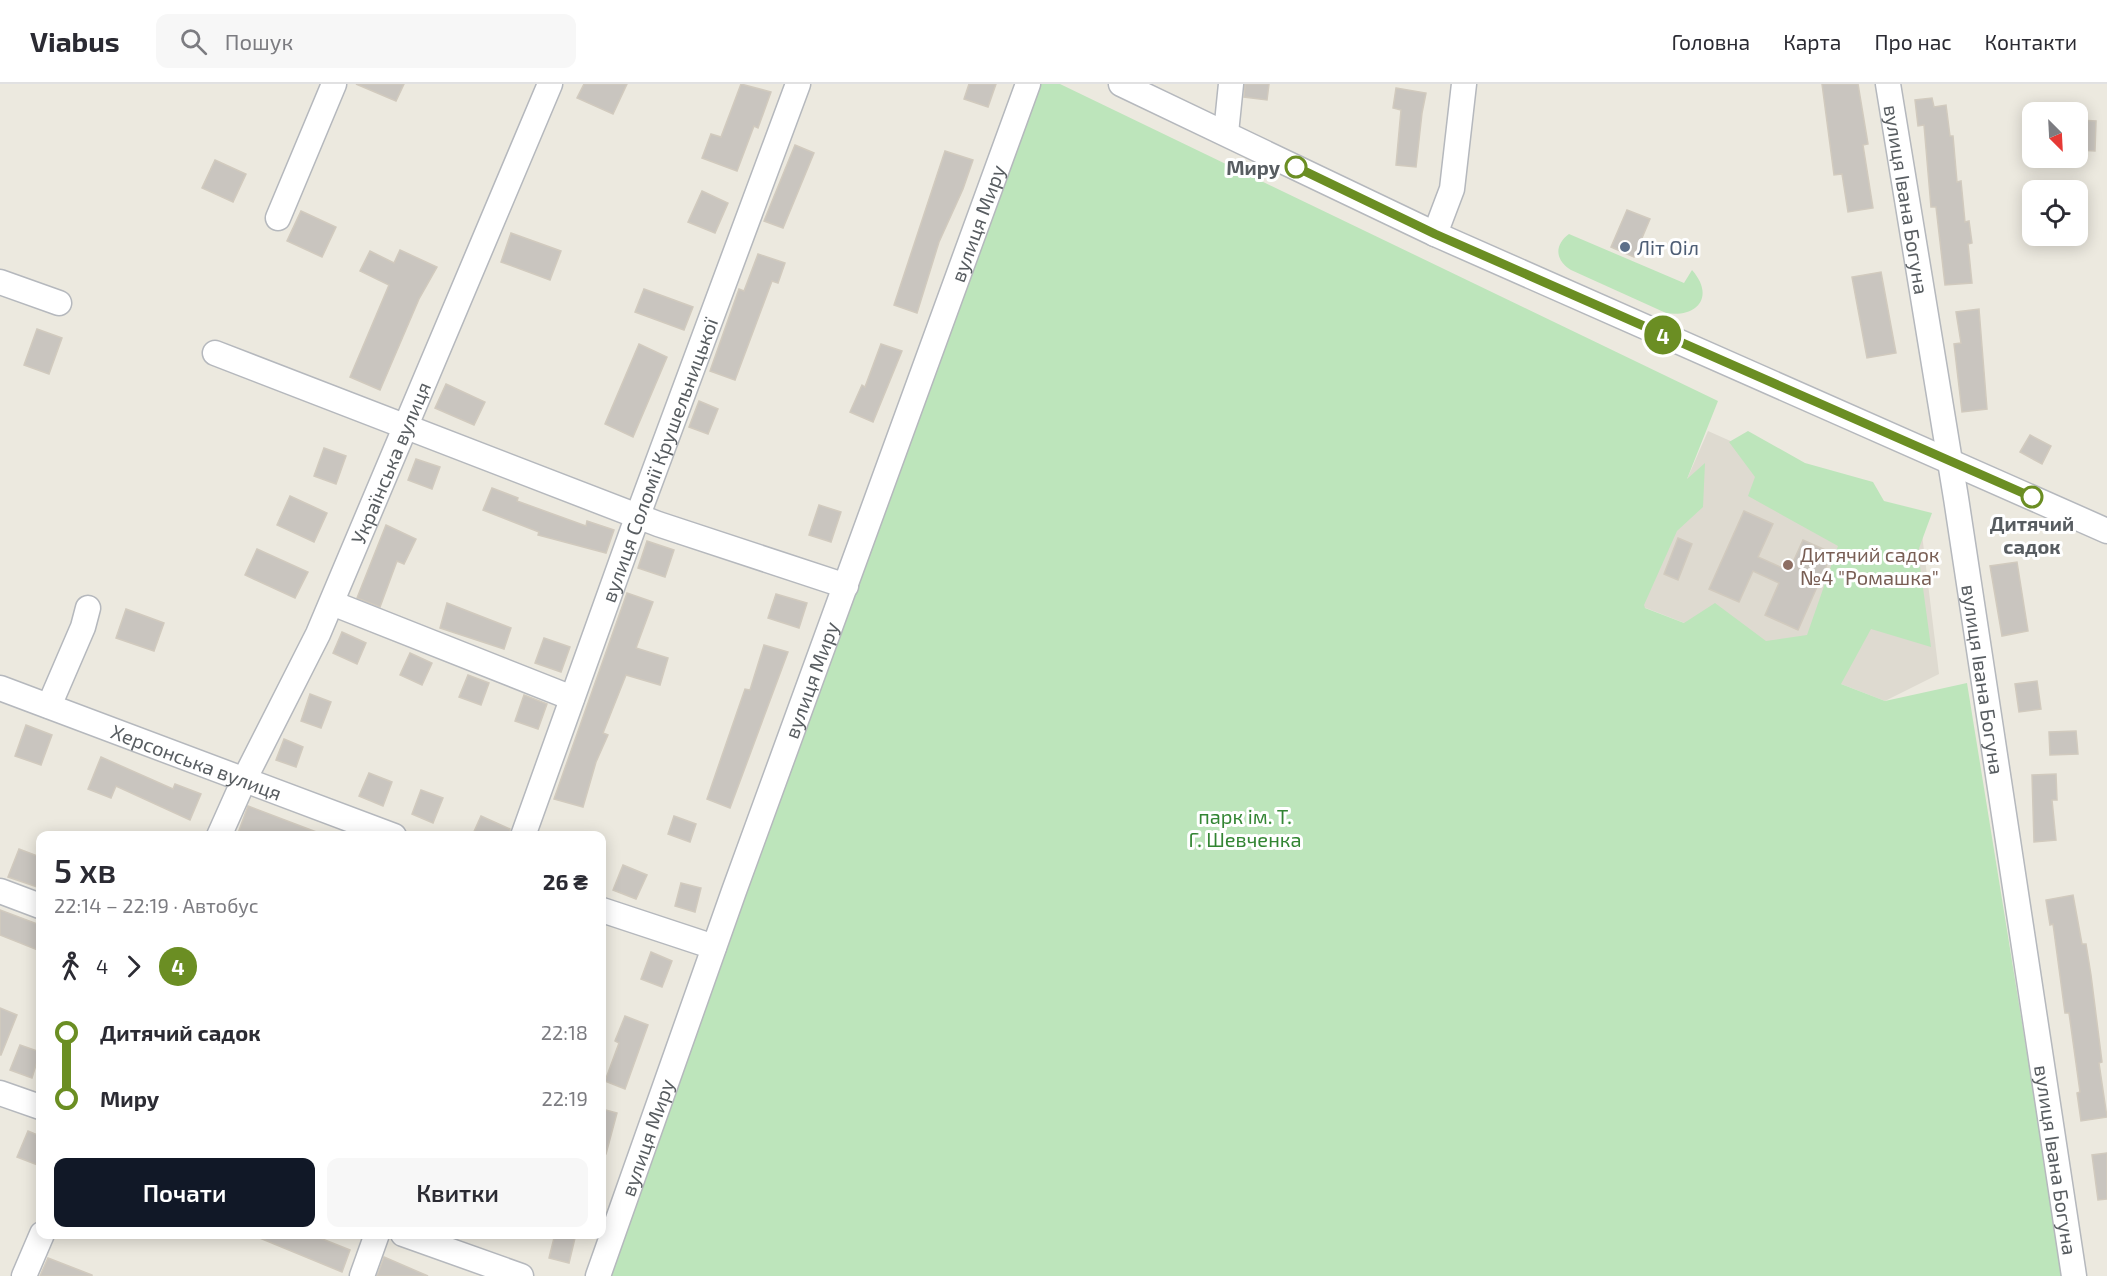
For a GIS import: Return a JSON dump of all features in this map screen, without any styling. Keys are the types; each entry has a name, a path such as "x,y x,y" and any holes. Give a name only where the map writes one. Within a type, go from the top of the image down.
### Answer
{"street":[{"path":"278,218 334,84"},
{"name":"Українська вулиця","path":"221,831 244,780 332,603 550,84"},
{"name":"вулиця Соломії Крушельницької","path":"525,831 638,515 798,84"},
{"name":"вулиця Миру","path":"598,1276 714,947 1028,84"},
{"path":"1121,84 1435,234 2107,531"},
{"path":"1226,133 1232,84"},
{"path":"1435,234 1452,189 1464,84"},
{"name":"вулиця Івана Богуна","path":"1888,84 1950,462 2074,1276"},
{"path":"0,282 59,303"},
{"path":"215,352 405,428 638,515 846,586"},
{"path":"332,603 572,699"},
{"path":"49,706 83,627 88,608"},
{"name":"Херсонська вулиця","path":"0,688 381,831"},
{"path":"0,891 36,904"},
{"path":"606,911 714,947"},
{"path":"0,1093 36,1106"},
{"path":"24,1276 40,1239"},
{"path":"362,1276 375,1239"},
{"path":"417,1239 521,1276"}],"shaded area":[{"name":"Дитячий садок №4 \"Ромашка\"","path":"1708,431 1921,526 1939,674 1885,701 1633,603"}],"green space":[{"name":"парк ім. Т. Г. Шевченка","path":"1040,84 1060,84 1718,401 1687,479 1705,463 1703,507 1677,531 1644,605 1645,608 1684,623 1715,603 1766,641 1807,635 1838,546 1748,496 1755,477 1729,442 1748,431 1805,463 1873,482 1884,501 1932,513 1918,551 1931,647 1871,629 1841,684 1885,701 1967,683 2063,1276 606,1276"},
{"path":"1569,234 1684,283 1692,270 1702,288 1700,303 1687,312 1666,313 1571,270 1562,262 1558,252 1564,238"}],"building":[{"path":"356,84 404,84 396,101"},
{"path":"584,84 627,84 613,114 577,98"},
{"path":"741,84 771,92 758,128 754,126 737,171 702,158 711,134 721,137"},
{"path":"969,84 996,84 988,107 964,99"},
{"path":"1245,84 1269,84 1267,100 1244,97"},
{"path":"1822,84 1858,84 1868,144 1863,145 1873,208 1848,212 1842,174 1834,175"},
{"path":"1396,88 1426,93 1416,167 1396,165 1401,110 1393,108"},
{"path":"1932,98 1934,107 1946,105 1950,136 1953,136 1957,182 1961,181 1965,222 1969,221 1972,243 1968,244 1972,283 1945,285 1936,207 1931,207 1924,125 1918,126 1915,100"},
{"path":"2088,121 2096,121 2095,151 2088,151"},
{"path":"795,145 814,153 783,228 764,221"},
{"path":"945,151 973,160 963,189 939,242 917,313 894,305"},
{"path":"215,160 246,174 233,202 202,188"},
{"path":"702,191 728,203 715,233 688,222"},
{"path":"1627,210 1650,219 1634,257 1611,247"},
{"path":"301,211 336,227 322,257 287,241"},
{"path":"511,233 561,251 550,280 501,262"},
{"path":"400,250 437,267 419,299 380,390 350,377 389,285 360,271 370,251 394,263"},
{"path":"758,254 785,263 778,283 772,281 735,380 710,371 739,289 744,291"},
{"path":"1881,272 1896,353 1867,358 1852,277"},
{"path":"644,289 693,307 684,330 635,312"},
{"path":"1979,309 1987,409 1962,412 1954,344 1961,343 1956,312"},
{"path":"37,329 62,338 49,374 24,365"},
{"path":"639,344 667,357 633,437 605,424"},
{"path":"881,344 902,351 873,422 850,412 862,385 865,387"},
{"path":"446,384 485,402 474,425 435,408"},
{"path":"699,401 718,409 708,434 689,427"},
{"path":"2030,435 2051,446 2042,464 2020,452"},
{"path":"324,448 346,456 336,484 314,476"},
{"path":"416,459 440,467 432,489 408,480"},
{"path":"492,488 518,498 517,501 586,526 587,521 614,530 606,553 538,535 539,532 483,510"},
{"path":"290,496 327,513 314,542 277,525"},
{"path":"819,505 841,512 831,542 809,535"},
{"path":"1744,511 1773,524 1758,557 1789,571 1803,540 1832,553 1798,630 1765,615 1779,583 1753,571 1739,602 1709,589"},
{"path":"386,525 416,539 404,564 397,561 380,607 357,598"},
{"path":"1678,538 1692,544 1678,580 1664,574"},
{"path":"647,541 674,550 665,577 638,568"},
{"path":"257,549 308,572 295,598 245,575"},
{"path":"2017,562 2028,631 2002,636 1990,566"},
{"path":"627,593 653,602 636,648 668,658 660,685 626,675 603,733 608,735 596,762 583,807 554,799"},
{"path":"776,594 807,603 799,628 768,618"},
{"path":"447,603 511,628 504,649 440,628"},
{"path":"126,609 164,623 154,651 116,638"},
{"path":"342,632 366,643 357,664 333,653"},
{"path":"544,638 570,647 561,672 535,663"},
{"path":"764,645 788,652 730,808 707,799 745,689 750,690"},
{"path":"410,653 432,663 422,685 400,675"},
{"path":"468,675 489,683 481,705 459,697"},
{"path":"2037,681 2041,709 2019,712 2015,684"},
{"path":"310,694 331,702 321,728 301,721"},
{"path":"524,695 547,704 538,729 515,721"},
{"path":"26,725 52,735 41,765 15,756"},
{"path":"2076,731 2078,754 2050,755 2049,732"},
{"path":"284,739 303,747 296,767 276,760"},
{"path":"101,757 173,789 175,784 201,794 190,820 116,786 111,798 88,789"},
{"path":"369,773 392,782 383,806 359,796"},
{"path":"2056,774 2057,800 2052,800 2056,840 2034,842 2032,775"},
{"path":"421,790 443,798 433,823 412,814"},
{"path":"248,806 314,831 239,831"},
{"path":"481,816 510,829 510,831 474,831"},
{"path":"674,816 696,824 690,842 668,834"},
{"path":"19,849 36,855 36,887 8,877"},
{"path":"623,865 647,875 636,899 613,890"},
{"path":"681,883 701,888 695,912 675,906"},
{"path":"2073,895 2082,944 2086,944 2091,975 2102,1062 2099,1063 2107,1117 2081,1121 2077,1093 2080,1092 2069,1013 2065,1013 2053,924 2050,925 2046,900"},
{"path":"0,910 36,924 36,949 0,935"},
{"path":"651,952 672,961 662,987 641,979"},
{"path":"0,1008 17,1015 1,1055 0,1055"},
{"path":"625,1016 648,1025 625,1089 606,1081 619,1043 615,1041"},
{"path":"20,1045 36,1051 36,1065 32,1078 10,1070"},
{"path":"606,1110 617,1113 606,1154"},
{"path":"28,1131 36,1134 36,1164 17,1157"},
{"path":"2107,1153 2107,1199 2098,1200 2092,1155"},
{"path":"262,1239 322,1239 350,1250 342,1272"},
{"path":"554,1239 575,1239 569,1263 549,1258"},
{"path":"384,1257 428,1276 377,1276"},
{"path":"48,1258 92,1275 92,1276 40,1276"}],"bus line":[{"name":"4","path":"1296,167 1435,234 2032,497"}],"place":[{"name":"Миру","path":"1296,167"},
{"name":"Літ Оіл","path":"1625,247"},
{"name":"Дитячий садок","path":"2032,497"},
{"name":"Дитячий садок №4 \"Ромашка\"","path":"1788,565"}]}
